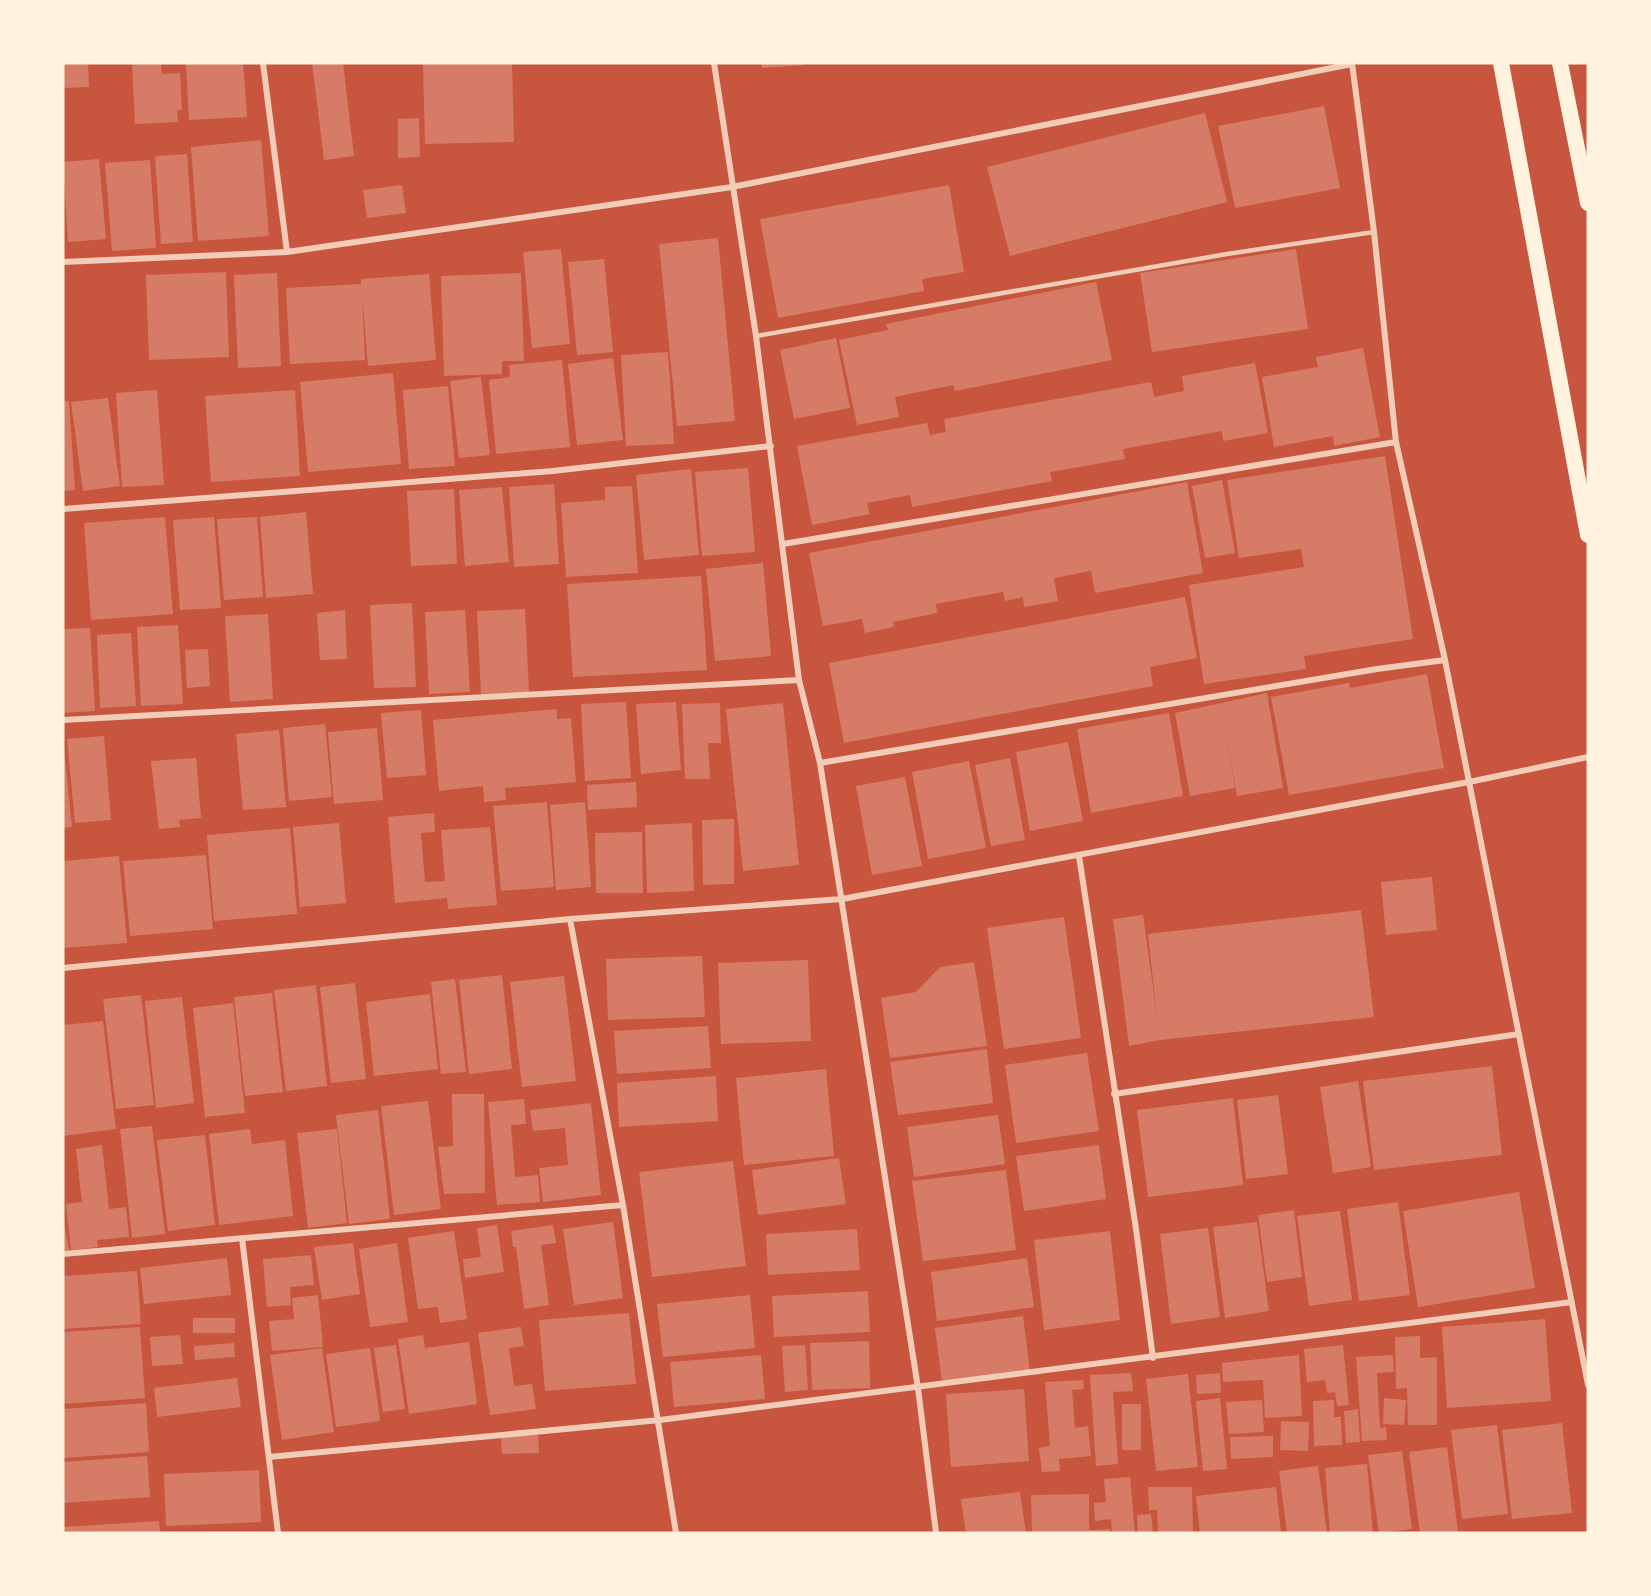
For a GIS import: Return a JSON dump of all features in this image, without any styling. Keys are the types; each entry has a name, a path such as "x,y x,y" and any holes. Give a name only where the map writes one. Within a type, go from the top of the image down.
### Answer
{"highway":[{"path":"1501,63 1588,535"},
{"path":"1560,63 1588,203"}],"street":[{"path":"263,63 287,252"},
{"path":"714,63 756,336 799,680 820,763 842,899 918,1388 936,1533"},
{"path":"63,262 287,252 732,187 1352,63 1374,232 1396,442 1445,660 1588,1385"},
{"path":"783,544 1396,442"},
{"path":"63,509 553,471 771,446"},
{"path":"820,763 1377,669 1445,660"},
{"path":"63,720 799,680"},
{"path":"63,968 570,918 842,899 1469,782 1588,757"},
{"path":"1079,856 1153,1358"},
{"path":"570,918 623,1205 660,1420 676,1533"},
{"path":"1114,1094 1519,1034"},
{"path":"63,1254 623,1205"},
{"path":"242,1238 278,1533"},
{"path":"269,1458 660,1420 1572,1302"}],"lane":[{"path":"756,336 1216,256 1374,232"}],"building":[{"path":"63,63 88,63 89,87 63,88"},
{"path":"132,63 161,63 162,74 180,73 182,110 177,110 178,122 135,124"},
{"path":"186,63 243,63 247,117 189,120"},
{"path":"312,63 343,63 354,156 324,160"},
{"path":"423,63 512,63 514,142 425,144"},
{"path":"761,63 803,63 803,65 762,68"},
{"path":"1324,106 1340,188 1235,208 1218,126"},
{"path":"1205,113 1227,202 1010,256 987,167"},
{"path":"419,118 420,157 398,158 398,119"},
{"path":"261,140 269,236 198,241 191,147"},
{"path":"187,154 193,242 161,244 155,156"},
{"path":"99,159 106,239 68,242 63,162"},
{"path":"150,160 156,248 112,251 105,163"},
{"path":"402,185 406,213 367,218 363,190"},
{"path":"949,185 964,272 922,279 924,291 778,318 760,219"},
{"path":"718,238 735,421 677,426 659,244"},
{"path":"561,249 570,344 532,348 523,252"},
{"path":"1296,249 1308,329 1152,352 1140,273"},
{"path":"604,259 613,352 577,355 568,262"},
{"path":"226,272 229,357 149,360 146,275"},
{"path":"277,273 281,366 238,368 234,275"},
{"path":"521,273 524,361 502,361 502,374 444,376 441,276"},
{"path":"429,274 436,360 368,366 362,296 365,360 290,364 286,288 361,284 361,279"},
{"path":"1096,282 1112,360 955,391 953,385 895,397 899,417 857,425 839,340 888,330 886,324"},
{"path":"836,338 850,408 794,419 780,350"},
{"path":"1363,348 1380,437 1334,446 1333,436 1274,447 1262,377 1318,367 1316,357"},
{"path":"668,352 674,444 626,446 621,355"},
{"path":"613,358 623,440 577,445 568,364"},
{"path":"562,360 570,447 496,454 489,380 510,377 509,365"},
{"path":"1255,363 1268,433 1223,441 1222,431 1123,449 1125,459 1050,472 1052,481 912,507 910,495 867,503 870,514 812,525 797,446 927,423 930,435 946,432 944,419 1151,382 1154,397 1184,391 1182,376"},
{"path":"393,373 401,464 308,472 300,382"},
{"path":"481,377 490,455 459,458 450,381"},
{"path":"448,386 455,466 409,469 403,390"},
{"path":"157,390 164,485 122,487 116,393"},
{"path":"295,390 300,476 211,482 205,396"},
{"path":"108,398 120,486 83,491 71,402"},
{"path":"63,401 69,401 75,490 63,491"},
{"path":"1385,456 1413,639 1304,656 1306,669 1204,684 1189,585 1304,567 1301,549 1239,558 1227,480"},
{"path":"748,468 755,552 702,556 695,472"},
{"path":"691,469 699,555 644,560 636,475"},
{"path":"1222,480 1235,553 1205,558 1192,486"},
{"path":"1187,482 1203,573 1095,593 1091,571 1054,578 1058,601 1024,607 1023,597 1005,601 1003,592 936,604 937,613 893,622 894,627 865,633 862,619 823,626 809,553"},
{"path":"554,484 559,564 514,567 509,487"},
{"path":"632,486 638,573 566,577 561,503 605,500 605,487"},
{"path":"502,487 509,562 465,566 459,490"},
{"path":"454,489 457,564 411,566 407,491"},
{"path":"306,512 313,594 266,598 260,517"},
{"path":"165,517 173,614 91,620 84,523"},
{"path":"214,517 221,608 180,610 173,520"},
{"path":"257,517 263,597 224,600 217,519"},
{"path":"763,563 771,656 715,661 706,569"},
{"path":"701,576 707,670 573,677 567,584"},
{"path":"1185,597 1197,658 1150,667 1153,686 844,743 829,663"},
{"path":"412,603 416,687 374,688 370,605"},
{"path":"525,609 529,692 481,695 477,611"},
{"path":"345,610 347,659 320,660 317,613"},
{"path":"465,610 470,692 429,694 425,612"},
{"path":"268,614 273,699 230,702 225,616"},
{"path":"178,625 183,704 141,706 137,627"},
{"path":"90,628 95,711 63,713 63,629"},
{"path":"131,633 136,706 100,708 97,635"},
{"path":"208,649 210,686 187,688 185,650"},
{"path":"1427,674 1444,768 1289,795 1271,697 1349,683 1350,688"},
{"path":"1267,693 1283,788 1237,796 1226,735 1235,788 1190,796 1175,713"},
{"path":"626,702 631,778 585,781 581,704"},
{"path":"676,702 681,770 641,774 636,704"},
{"path":"720,703 721,743 708,743 710,779 685,779 682,704"},
{"path":"783,703 799,865 743,871 726,709"},
{"path":"557,709 557,719 571,718 576,782 505,788 506,800 484,802 483,786 439,791 433,720"},
{"path":"421,710 426,775 387,778 381,713"},
{"path":"1169,713 1183,796 1091,813 1077,729"},
{"path":"325,724 332,797 289,801 283,728"},
{"path":"377,728 383,800 334,804 328,732"},
{"path":"279,730 286,807 243,810 236,734"},
{"path":"104,736 111,820 75,823 67,739"},
{"path":"63,739 72,827 63,828"},
{"path":"1068,742 1083,821 1030,831 1016,752"},
{"path":"196,758 201,818 179,820 180,827 159,829 151,761"},
{"path":"1010,758 1025,840 991,846 975,765"},
{"path":"969,761 986,848 928,859 912,772"},
{"path":"905,777 922,866 872,875 856,786"},
{"path":"636,782 637,807 588,810 587,785"},
{"path":"547,802 554,887 501,891 493,806"},
{"path":"585,802 591,887 556,890 550,805"},
{"path":"434,813 435,832 421,833 425,882 445,881 441,830 490,827 497,905 448,909 447,898 395,903 388,817"},
{"path":"734,819 734,884 703,885 702,820"},
{"path":"339,823 346,903 300,907 293,827"},
{"path":"692,823 694,891 647,893 645,825"},
{"path":"290,828 297,914 214,921 207,835"},
{"path":"642,832 643,893 596,893 595,833"},
{"path":"206,855 213,929 130,936 123,861"},
{"path":"119,856 127,943 63,948 63,861"},
{"path":"1432,877 1437,930 1386,935 1381,882"},
{"path":"1361,910 1374,1017 1160,1040 1129,1046 1113,919 1143,915 1157,1017 1148,934"},
{"path":"1064,917 1081,1038 1004,1049 987,928"},
{"path":"702,956 705,1017 608,1020 606,959"},
{"path":"808,960 811,1041 721,1044 718,963"},
{"path":"974,962 987,1046 890,1058 881,998 916,992 940,967"},
{"path":"502,975 512,1069 469,1074 459,980"},
{"path":"564,976 576,1081 522,1087 510,982"},
{"path":"455,979 466,1072 441,1074 431,982"},
{"path":"355,983 366,1079 331,1083 320,987"},
{"path":"316,985 327,1086 286,1091 274,990"},
{"path":"272,993 283,1092 245,1096 234,997"},
{"path":"430,994 438,1069 374,1076 366,1002"},
{"path":"141,995 154,1105 116,1109 103,999"},
{"path":"182,997 194,1103 156,1108 145,1001"},
{"path":"233,1003 245,1113 205,1117 193,1008"},
{"path":"103,1021 116,1129 63,1136 63,1025"},
{"path":"708,1026 711,1068 617,1074 614,1031"},
{"path":"987,1049 993,1103 898,1115 890,1062"},
{"path":"1087,1053 1099,1131 1016,1143 1005,1065"},
{"path":"1492,1066 1502,1155 1374,1170 1363,1081"},
{"path":"826,1069 834,1156 744,1165 736,1078"},
{"path":"716,1076 718,1121 619,1127 617,1083"},
{"path":"1358,1081 1371,1167 1333,1173 1320,1087"},
{"path":"452,1094 484,1094 485,1193 444,1194 438,1147 453,1146"},
{"path":"1278,1095 1288,1174 1246,1179 1237,1100"},
{"path":"1233,1098 1243,1185 1148,1197 1137,1110"},
{"path":"524,1099 526,1124 511,1125 515,1177 538,1175 540,1202 497,1205 488,1102"},
{"path":"428,1101 441,1209 394,1215 381,1106"},
{"path":"591,1103 601,1195 543,1202 539,1168 568,1165 565,1128 533,1131 530,1110"},
{"path":"378,1110 390,1219 349,1224 336,1115"},
{"path":"998,1115 1005,1164 914,1177 907,1127"},
{"path":"152,1126 165,1234 132,1238 120,1129"},
{"path":"250,1129 252,1144 285,1140 293,1216 219,1225 209,1134"},
{"path":"337,1129 347,1223 308,1228 297,1133"},
{"path":"205,1135 215,1225 168,1231 157,1140"},
{"path":"102,1145 109,1209 126,1207 129,1237 97,1240 98,1247 71,1250 66,1204 82,1202 76,1149"},
{"path":"1099,1145 1106,1199 1024,1211 1016,1156"},
{"path":"839,1158 846,1204 758,1215 752,1170"},
{"path":"733,1161 746,1266 652,1277 639,1172"},
{"path":"1006,1170 1016,1250 923,1261 912,1181"},
{"path":"1519,1192 1535,1288 1418,1307 1403,1211"},
{"path":"1398,1202 1410,1295 1359,1301 1347,1209"},
{"path":"1294,1210 1302,1277 1267,1282 1258,1215"},
{"path":"1340,1211 1352,1300 1309,1306 1297,1216"},
{"path":"63,1215 69,1250 63,1250"},
{"path":"613,1222 623,1298 574,1305 563,1229"},
{"path":"1257,1222 1269,1311 1225,1318 1213,1227"},
{"path":"497,1225 504,1272 465,1278 463,1259 481,1257 477,1228"},
{"path":"553,1225 556,1243 541,1245 549,1305 524,1309 516,1247 513,1247 511,1231"},
{"path":"1208,1228 1220,1317 1171,1324 1160,1234"},
{"path":"857,1229 860,1270 768,1275 766,1234"},
{"path":"454,1231 467,1319 440,1323 438,1307 418,1309 408,1238"},
{"path":"1110,1231 1120,1320 1044,1330 1034,1240"},
{"path":"353,1243 360,1294 322,1300 314,1247"},
{"path":"397,1243 408,1322 370,1327 359,1249"},
{"path":"311,1255 314,1285 290,1287 291,1305 267,1307 263,1259"},
{"path":"227,1258 231,1295 144,1304 140,1268"},
{"path":"1027,1258 1034,1307 937,1321 931,1272"},
{"path":"137,1271 141,1324 63,1329 63,1276"},
{"path":"868,1291 870,1332 774,1337 772,1296"},
{"path":"318,1295 323,1347 272,1351 269,1321 294,1319 292,1298"},
{"path":"750,1295 755,1348 663,1357 657,1304"},
{"path":"629,1313 636,1384 545,1391 539,1320"},
{"path":"1023,1316 1030,1371 942,1383 935,1328"},
{"path":"193,1318 235,1318 235,1333 193,1333"},
{"path":"1545,1319 1551,1401 1447,1408 1442,1327"},
{"path":"140,1327 145,1398 63,1404 63,1332"},
{"path":"521,1327 524,1346 509,1348 514,1386 532,1384 536,1409 490,1415 478,1333"},
{"path":"180,1335 183,1364 152,1366 150,1337"},
{"path":"423,1335 425,1348 469,1342 477,1404 409,1414 398,1339"},
{"path":"1420,1336 1420,1358 1437,1357 1437,1425 1408,1425 1407,1388 1396,1389 1395,1337"},
{"path":"869,1341 870,1388 812,1390 810,1343"},
{"path":"234,1343 235,1357 195,1360 194,1346"},
{"path":"396,1345 405,1409 383,1412 374,1348"},
{"path":"805,1345 808,1390 785,1392 782,1346"},
{"path":"1343,1345 1349,1405 1337,1406 1335,1392 1327,1393 1325,1380 1307,1382 1304,1349"},
{"path":"322,1348 334,1432 282,1440 270,1355"},
{"path":"370,1348 380,1421 336,1427 326,1354"},
{"path":"761,1355 765,1399 674,1407 670,1362"},
{"path":"1299,1355 1302,1416 1265,1418 1263,1380 1223,1382 1222,1363"},
{"path":"1393,1355 1394,1372 1377,1373 1380,1428 1386,1427 1387,1440 1362,1441 1356,1357"},
{"path":"1131,1373 1133,1391 1113,1392 1118,1464 1096,1466 1090,1375"},
{"path":"1220,1373 1221,1393 1197,1394 1196,1375"},
{"path":"1188,1374 1198,1467 1156,1471 1146,1379"},
{"path":"237,1378 241,1407 157,1417 154,1388"},
{"path":"1083,1380 1084,1389 1072,1390 1075,1428 1088,1426 1091,1456 1059,1459 1060,1471 1042,1472 1039,1448 1050,1446 1045,1382"},
{"path":"1024,1389 1029,1461 951,1467 946,1394"},
{"path":"1220,1398 1227,1469 1203,1471 1196,1401"},
{"path":"1384,1398 1406,1400 1404,1425 1383,1424"},
{"path":"1262,1400 1264,1432 1229,1434 1226,1402"},
{"path":"1334,1400 1334,1417 1341,1417 1342,1445 1314,1446 1313,1401"},
{"path":"146,1403 149,1452 63,1458 63,1409"},
{"path":"1122,1404 1141,1404 1141,1450 1122,1450"},
{"path":"1358,1409 1360,1442 1346,1443 1344,1411"},
{"path":"1281,1421 1309,1422 1308,1451 1280,1450"},
{"path":"1562,1423 1572,1513 1512,1519 1502,1430"},
{"path":"1497,1425 1508,1514 1462,1519 1451,1430"},
{"path":"538,1435 539,1453 502,1454 501,1437"},
{"path":"1273,1436 1273,1457 1231,1459 1230,1437"},
{"path":"1447,1447 1458,1532 1420,1533 1409,1452"},
{"path":"1402,1451 1412,1529 1379,1533 1368,1455"},
{"path":"147,1456 150,1497 63,1503 63,1462"},
{"path":"1367,1464 1373,1533 1330,1533 1325,1468"},
{"path":"1318,1466 1327,1533 1287,1533 1279,1471"},
{"path":"259,1470 261,1522 166,1526 164,1474"},
{"path":"1130,1477 1135,1533 1112,1533 1111,1519 1095,1521 1094,1503 1106,1502 1104,1479"},
{"path":"1148,1487 1192,1487 1193,1533 1158,1533 1157,1510 1149,1510"},
{"path":"1276,1487 1281,1533 1200,1533 1196,1496"},
{"path":"1020,1492 1026,1533 966,1533 961,1499"},
{"path":"1089,1494 1089,1530 1110,1529 1110,1533 1032,1533 1031,1495"},
{"path":"1151,1514 1153,1533 1138,1533 1137,1515"},
{"path":"159,1521 160,1533 63,1533 63,1527"}]}
